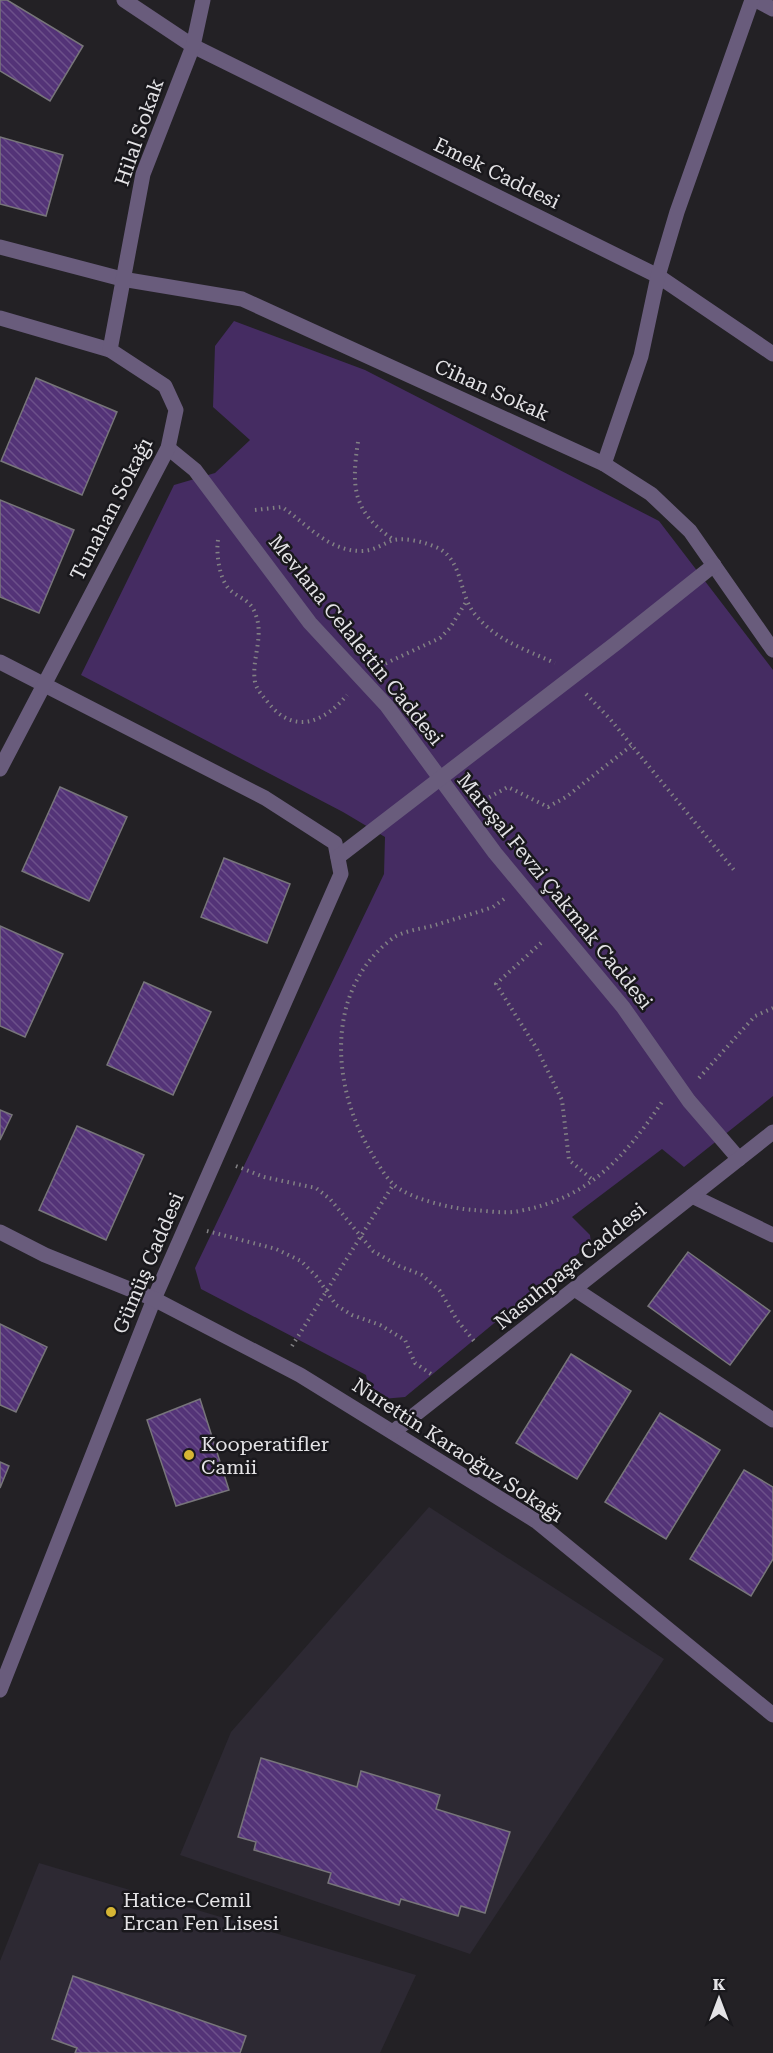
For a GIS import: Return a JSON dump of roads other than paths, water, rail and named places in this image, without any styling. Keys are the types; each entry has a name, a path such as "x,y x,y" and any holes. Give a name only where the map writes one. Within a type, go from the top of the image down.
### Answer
{"street":[{"name":"Emek Caddesi","path":"124,0 193,46 658,276 773,354"},
{"name":"Hilal Sokak","path":"122,279 144,174 193,46 203,0"},
{"path":"604,464 640,356 658,276 676,212 754,0 773,9"},
{"path":"0,247 122,279 110,350"},
{"name":"Cihan Sokak","path":"122,279 242,299 604,464 651,494 690,531 708,570 773,650"},
{"name":"Tunahan Sokağı","path":"0,318 110,350 165,386 176,410 168,448 0,770"},
{"name":"Mevlana Celalettin Caddesi","path":"168,448 195,470 310,623 387,706 439,778"},
{"path":"439,778 574,676 708,570"},
{"path":"0,662 265,798 335,843 338,857"},
{"name":"Mareşal Fevzi Çakmak Caddesi","path":"338,857 439,778 523,887 623,1008 685,1095 739,1159"},
{"name":"Gümüş Caddesi","path":"0,1690 154,1299 341,874 338,857"},
{"name":"Nasuhpaşa Caddesi","path":"393,1432 576,1290 773,1132"},
{"path":"692,1196 773,1235"},
{"name":"Nurettin Karaoğuz Sokağı","path":"0,1232 45,1254 154,1299 280,1365 536,1521 773,1714"},
{"path":"576,1290 773,1420"}],"place":[{"name":"Kooperatifler Camii","path":"189,1455"},
{"name":"Hatice-Cemil Ercan Fen Lisesi","path":"111,1912"}]}
